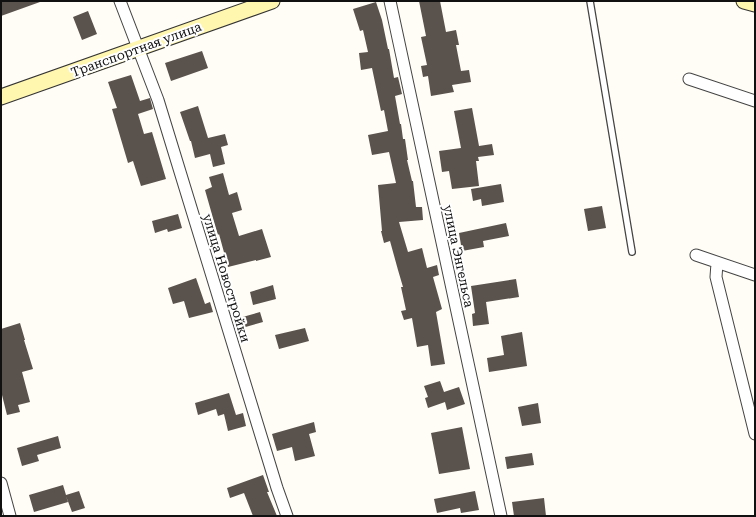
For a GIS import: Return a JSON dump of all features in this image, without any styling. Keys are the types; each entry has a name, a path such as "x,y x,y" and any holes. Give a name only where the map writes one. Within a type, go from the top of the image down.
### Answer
{"street":[{"name":"улица Новостройки","path":"120,1 158,100 277,488 287,516"},
{"name":"Транспортная улица","path":"1,97 272,1"},
{"name":"улица Энгельса","path":"390,1 501,516"},
{"path":"744,1 755,4"},
{"path":"689,78 755,101"},
{"path":"696,255 755,275"},
{"path":"717,263 716,277 755,434"},
{"path":"1,483 10,516"}],"lane":[{"path":"590,1 632,252"}],"building":[{"path":"1,1 40,1 40,2 1,16"},
{"path":"419,1 440,1 446,32 456,30 459,45 456,45 461,71 469,70 471,82 452,85 454,92 431,96 428,76 423,77 421,66 427,65 421,37 426,36"},
{"path":"376,2 389,49 394,78 398,77 402,94 395,96 403,139 405,139 407,160 413,181 416,207 422,207 423,220 399,222 408,252 422,248 427,268 437,265 439,275 433,277 442,309 436,312 445,364 431,366 428,345 417,347 412,318 404,320 401,311 406,310 401,287 403,287 390,241 384,243 381,231 378,185 396,183 389,152 372,155 368,135 388,131 384,110 381,111 372,68 361,70 359,53 368,52 363,30 360,31 353,9"},
{"path":"88,11 97,34 82,40 73,17"},
{"path":"202,51 208,68 171,81 165,63"},
{"path":"131,75 140,101 150,98 153,109 138,114 144,134 152,132 166,179 141,186 133,161 128,163 112,109 117,108 108,82"},
{"path":"198,106 208,138 225,134 228,145 221,147 225,164 213,167 210,154 195,158 191,141 180,112"},
{"path":"472,108 479,146 492,144 494,155 478,157 479,161 476,161 479,186 452,189 449,171 442,172 439,151 461,148 454,111"},
{"path":"223,173 229,195 237,192 242,210 232,213 239,236 262,229 271,257 228,267 205,190 212,187 209,177"},
{"path":"501,184 504,202 482,206 481,199 473,201 471,189"},
{"path":"602,206 606,228 588,231 584,209"},
{"path":"178,214 182,228 168,232 167,229 155,233 152,221"},
{"path":"506,223 509,236 483,241 484,247 462,251 459,233"},
{"path":"196,278 205,304 210,302 213,312 189,318 184,301 173,304 168,288"},
{"path":"516,279 519,297 486,302 489,324 473,326 472,314 475,313 471,286"},
{"path":"273,285 276,299 253,305 250,292"},
{"path":"260,312 263,322 242,328 239,318"},
{"path":"20,323 33,369 22,372 30,402 18,405 20,412 7,415 1,391 1,329"},
{"path":"305,328 309,341 279,349 275,335"},
{"path":"522,332 527,366 489,372 487,358 504,355 501,336"},
{"path":"440,381 444,392 459,387 465,404 447,410 445,402 428,408 425,398 428,397 424,386"},
{"path":"229,393 236,415 243,413 246,426 228,431 224,414 218,416 216,409 198,415 195,403"},
{"path":"538,403 541,423 522,426 518,407"},
{"path":"314,422 316,432 309,434 315,456 295,461 292,447 277,451 272,434"},
{"path":"462,427 470,469 439,474 431,433"},
{"path":"58,436 61,448 37,455 39,461 22,466 17,448"},
{"path":"532,453 534,465 507,469 505,457"},
{"path":"263,475 269,492 267,492 277,516 253,516 244,493 230,498 227,488"},
{"path":"63,485 66,495 79,491 85,508 72,512 66,496 68,502 34,512 29,495"},
{"path":"475,491 479,510 461,513 460,508 437,513 434,499"},
{"path":"544,498 546,516 514,516 512,502"}]}
